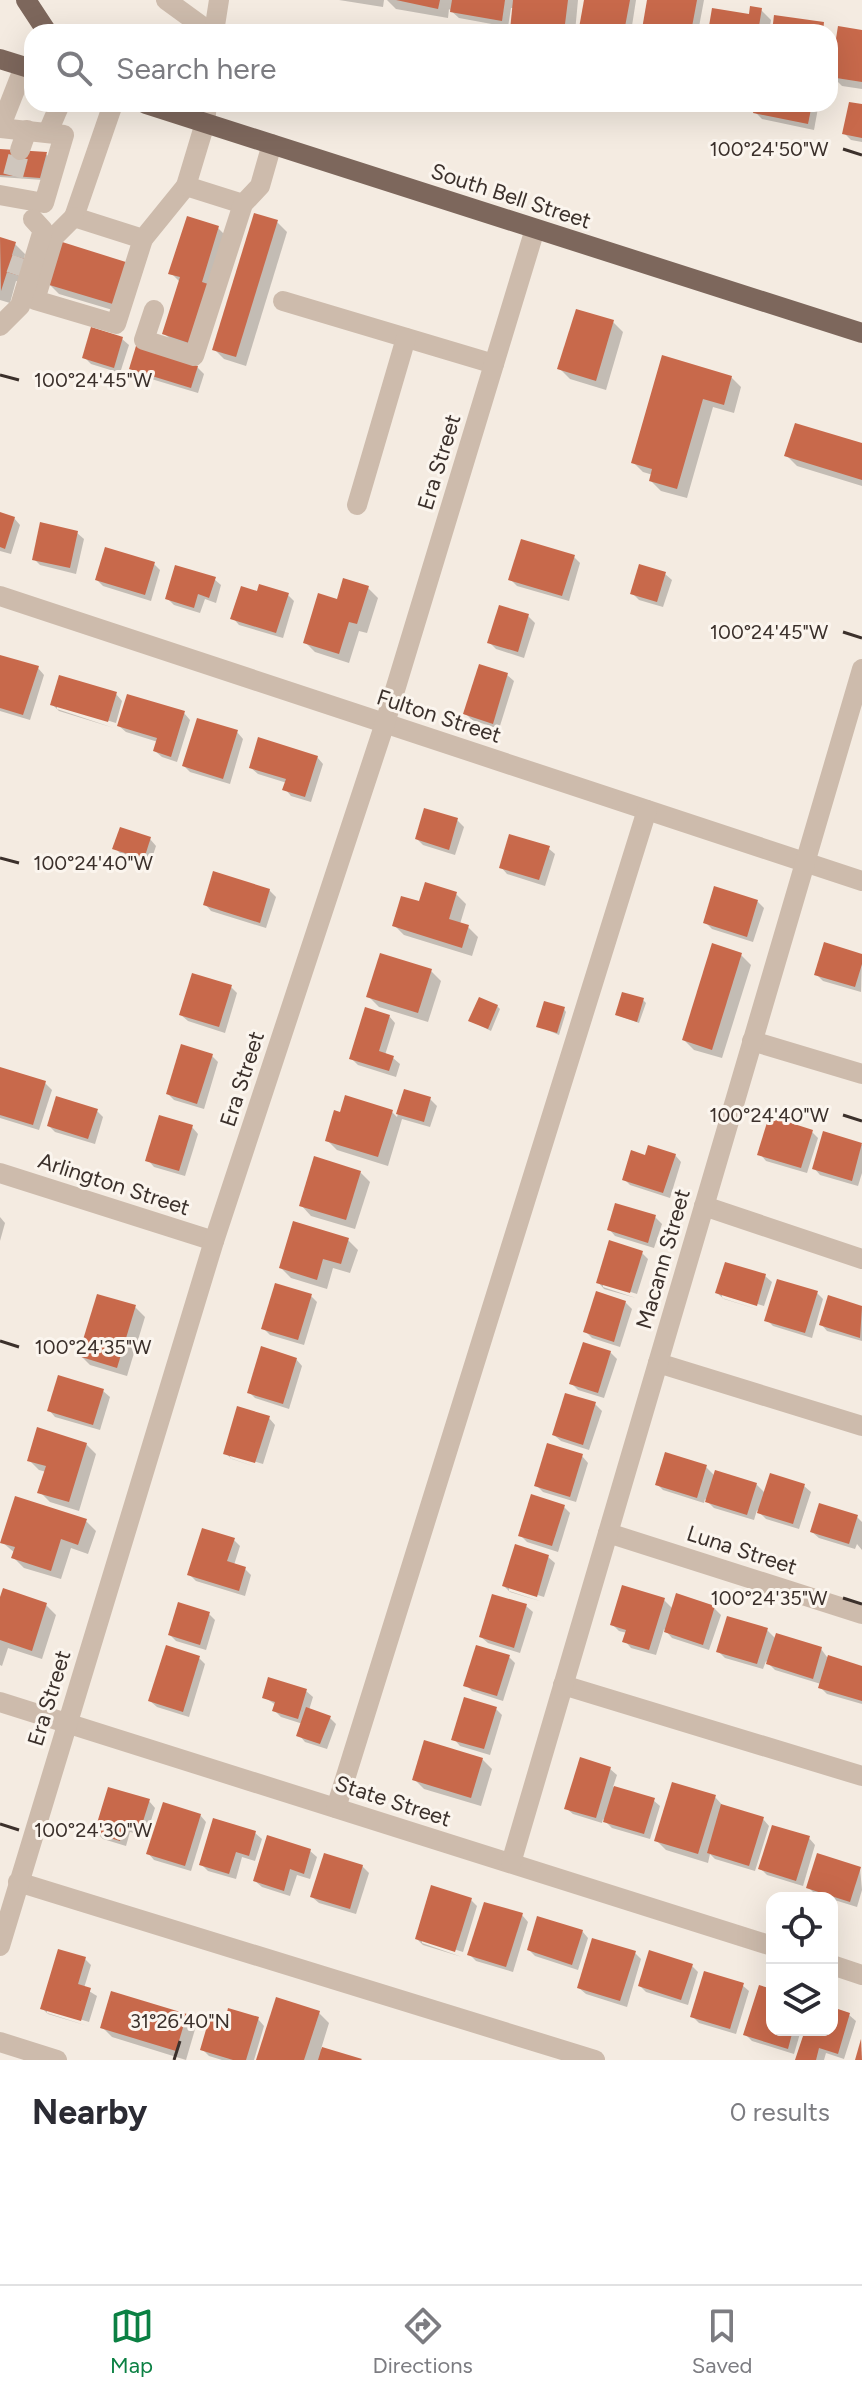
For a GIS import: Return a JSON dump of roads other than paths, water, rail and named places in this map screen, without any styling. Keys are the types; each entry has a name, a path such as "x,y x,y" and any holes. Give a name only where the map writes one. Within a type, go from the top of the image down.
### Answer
{"main road":[{"path":"26,0 42,24"},
{"path":"0,59 24,67"},
{"name":"South Bell Street","path":"206,113 272,144 862,333"}],"street":[{"path":"166,0 200,24"},
{"path":"214,24 219,0"},
{"path":"0,326 36,210 44,203 64,135 32,138 0,128 24,77"},
{"path":"32,138 53,112"},
{"path":"110,112 74,217 54,237 35,300 116,324 143,239 186,186 206,113"},
{"path":"154,310 144,340 194,356 243,204 260,186 272,144"},
{"path":"186,186 243,204"},
{"path":"0,326 20,306 43,230 36,210 7,189"},
{"path":"74,217 143,239"},
{"name":"Era Street","path":"0,1946 214,1241 385,723 535,229"},
{"path":"283,301 494,364"},
{"path":"357,505 406,338"},
{"name":"Fulton Street","path":"0,596 862,881"},
{"name":"Macann Street","path":"511,1863 862,669"},
{"path":"336,1808 647,810"},
{"path":"752,1041 862,1074"},
{"name":"Arlington Street","path":"0,1173 214,1241"},
{"path":"704,1206 862,1259"},
{"path":"658,1363 862,1426"},
{"name":"Luna Street","path":"608,1533 862,1614"},
{"path":"563,1685 862,1776"},
{"name":"State Street","path":"0,1702 766,1944"},
{"path":"18,1882 595,2060"},
{"path":"838,1967 862,1975"},
{"path":"0,2042 57,2060"}],"tunnel":[{"path":"13,176 20,150"},
{"path":"16,275 22,258"}]}
